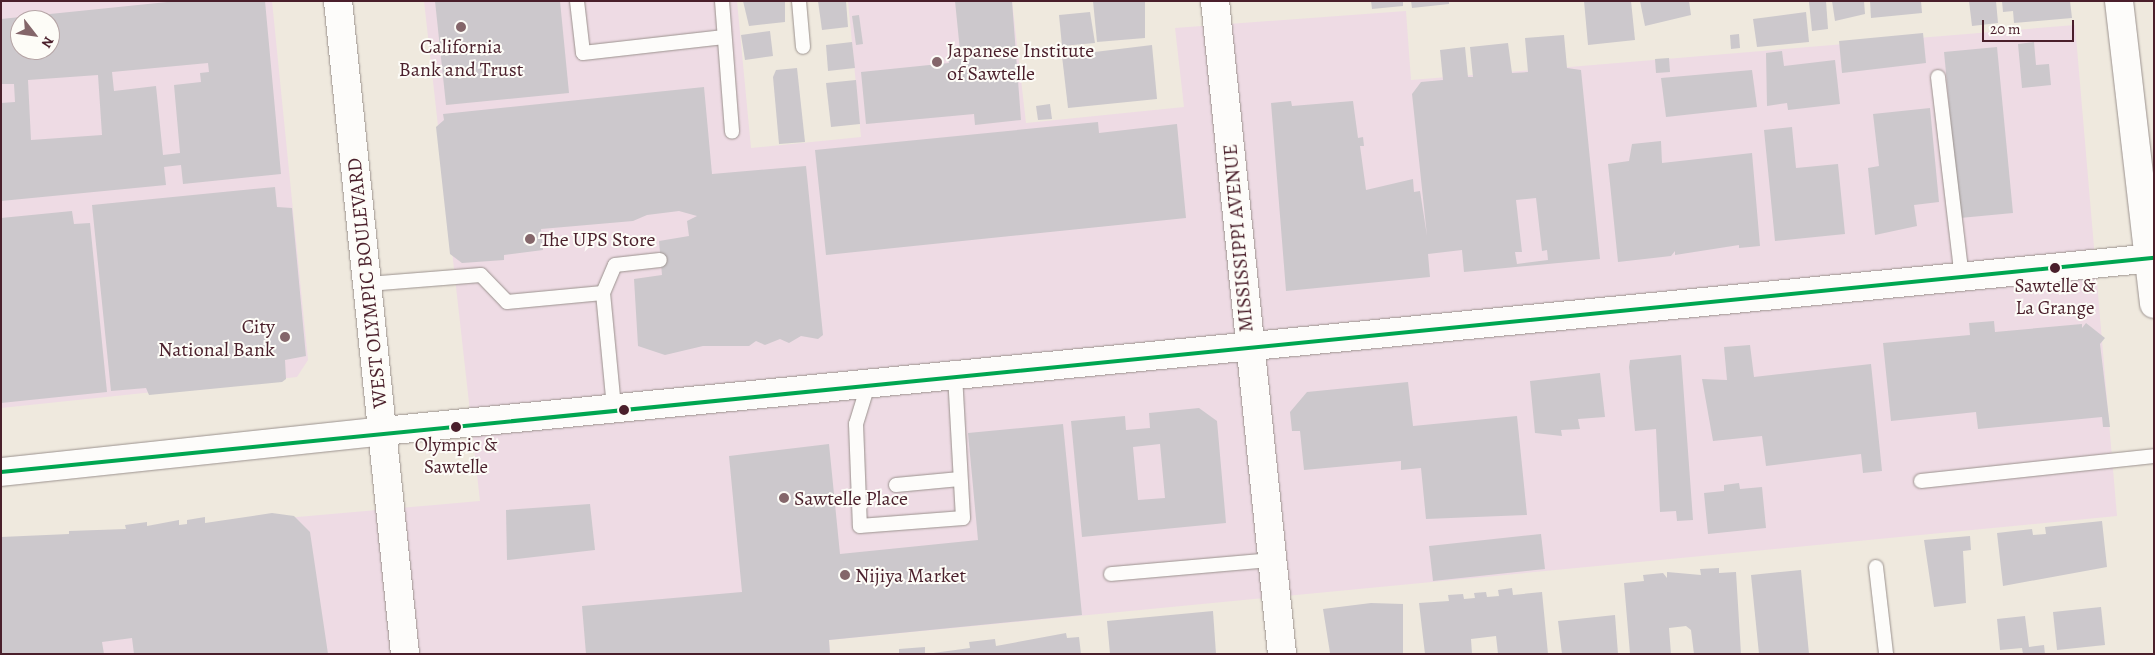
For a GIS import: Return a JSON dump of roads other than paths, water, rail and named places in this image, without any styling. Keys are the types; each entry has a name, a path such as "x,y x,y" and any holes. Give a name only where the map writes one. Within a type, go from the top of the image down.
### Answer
{"street":[{"name":"WEST OLYMPIC BOULEVARD","path":"338,1 405,654"},
{"name":"MISSISSIPPI AVENUE","path":"1215,1 1249,348 1282,654"},
{"path":"2119,1 2152,258 2154,304"},
{"path":"1,472 383,430 1249,348 2152,258"}],"lane":[{"path":"577,1 583,54 724,37"},
{"path":"722,1 732,132"},
{"path":"799,1 803,47"},
{"path":"1938,77 1962,278"},
{"path":"614,408 603,293 615,265 660,260"},
{"path":"368,284 480,275 506,302 603,293"},
{"path":"868,385 856,424 860,526 962,518 955,376"},
{"path":"1921,481 2154,456"},
{"path":"896,485 960,479"},
{"path":"1111,574 1271,560"},
{"path":"1876,567 1886,654"}],"place":[{"name":"California Bank and Trust","path":"461,27"},
{"name":"Japanese Institute of Sawtelle","path":"937,62"},
{"name":"The UPS Store","path":"530,239"},
{"name":"Sawtelle & La Grange","path":"2055,268"},
{"name":"City National Bank","path":"285,337"},
{"name":"Olympic & Sawtelle","path":"456,427"},
{"name":"Sawtelle Place","path":"784,498"},
{"name":"Nijiya Market","path":"845,575"}]}
